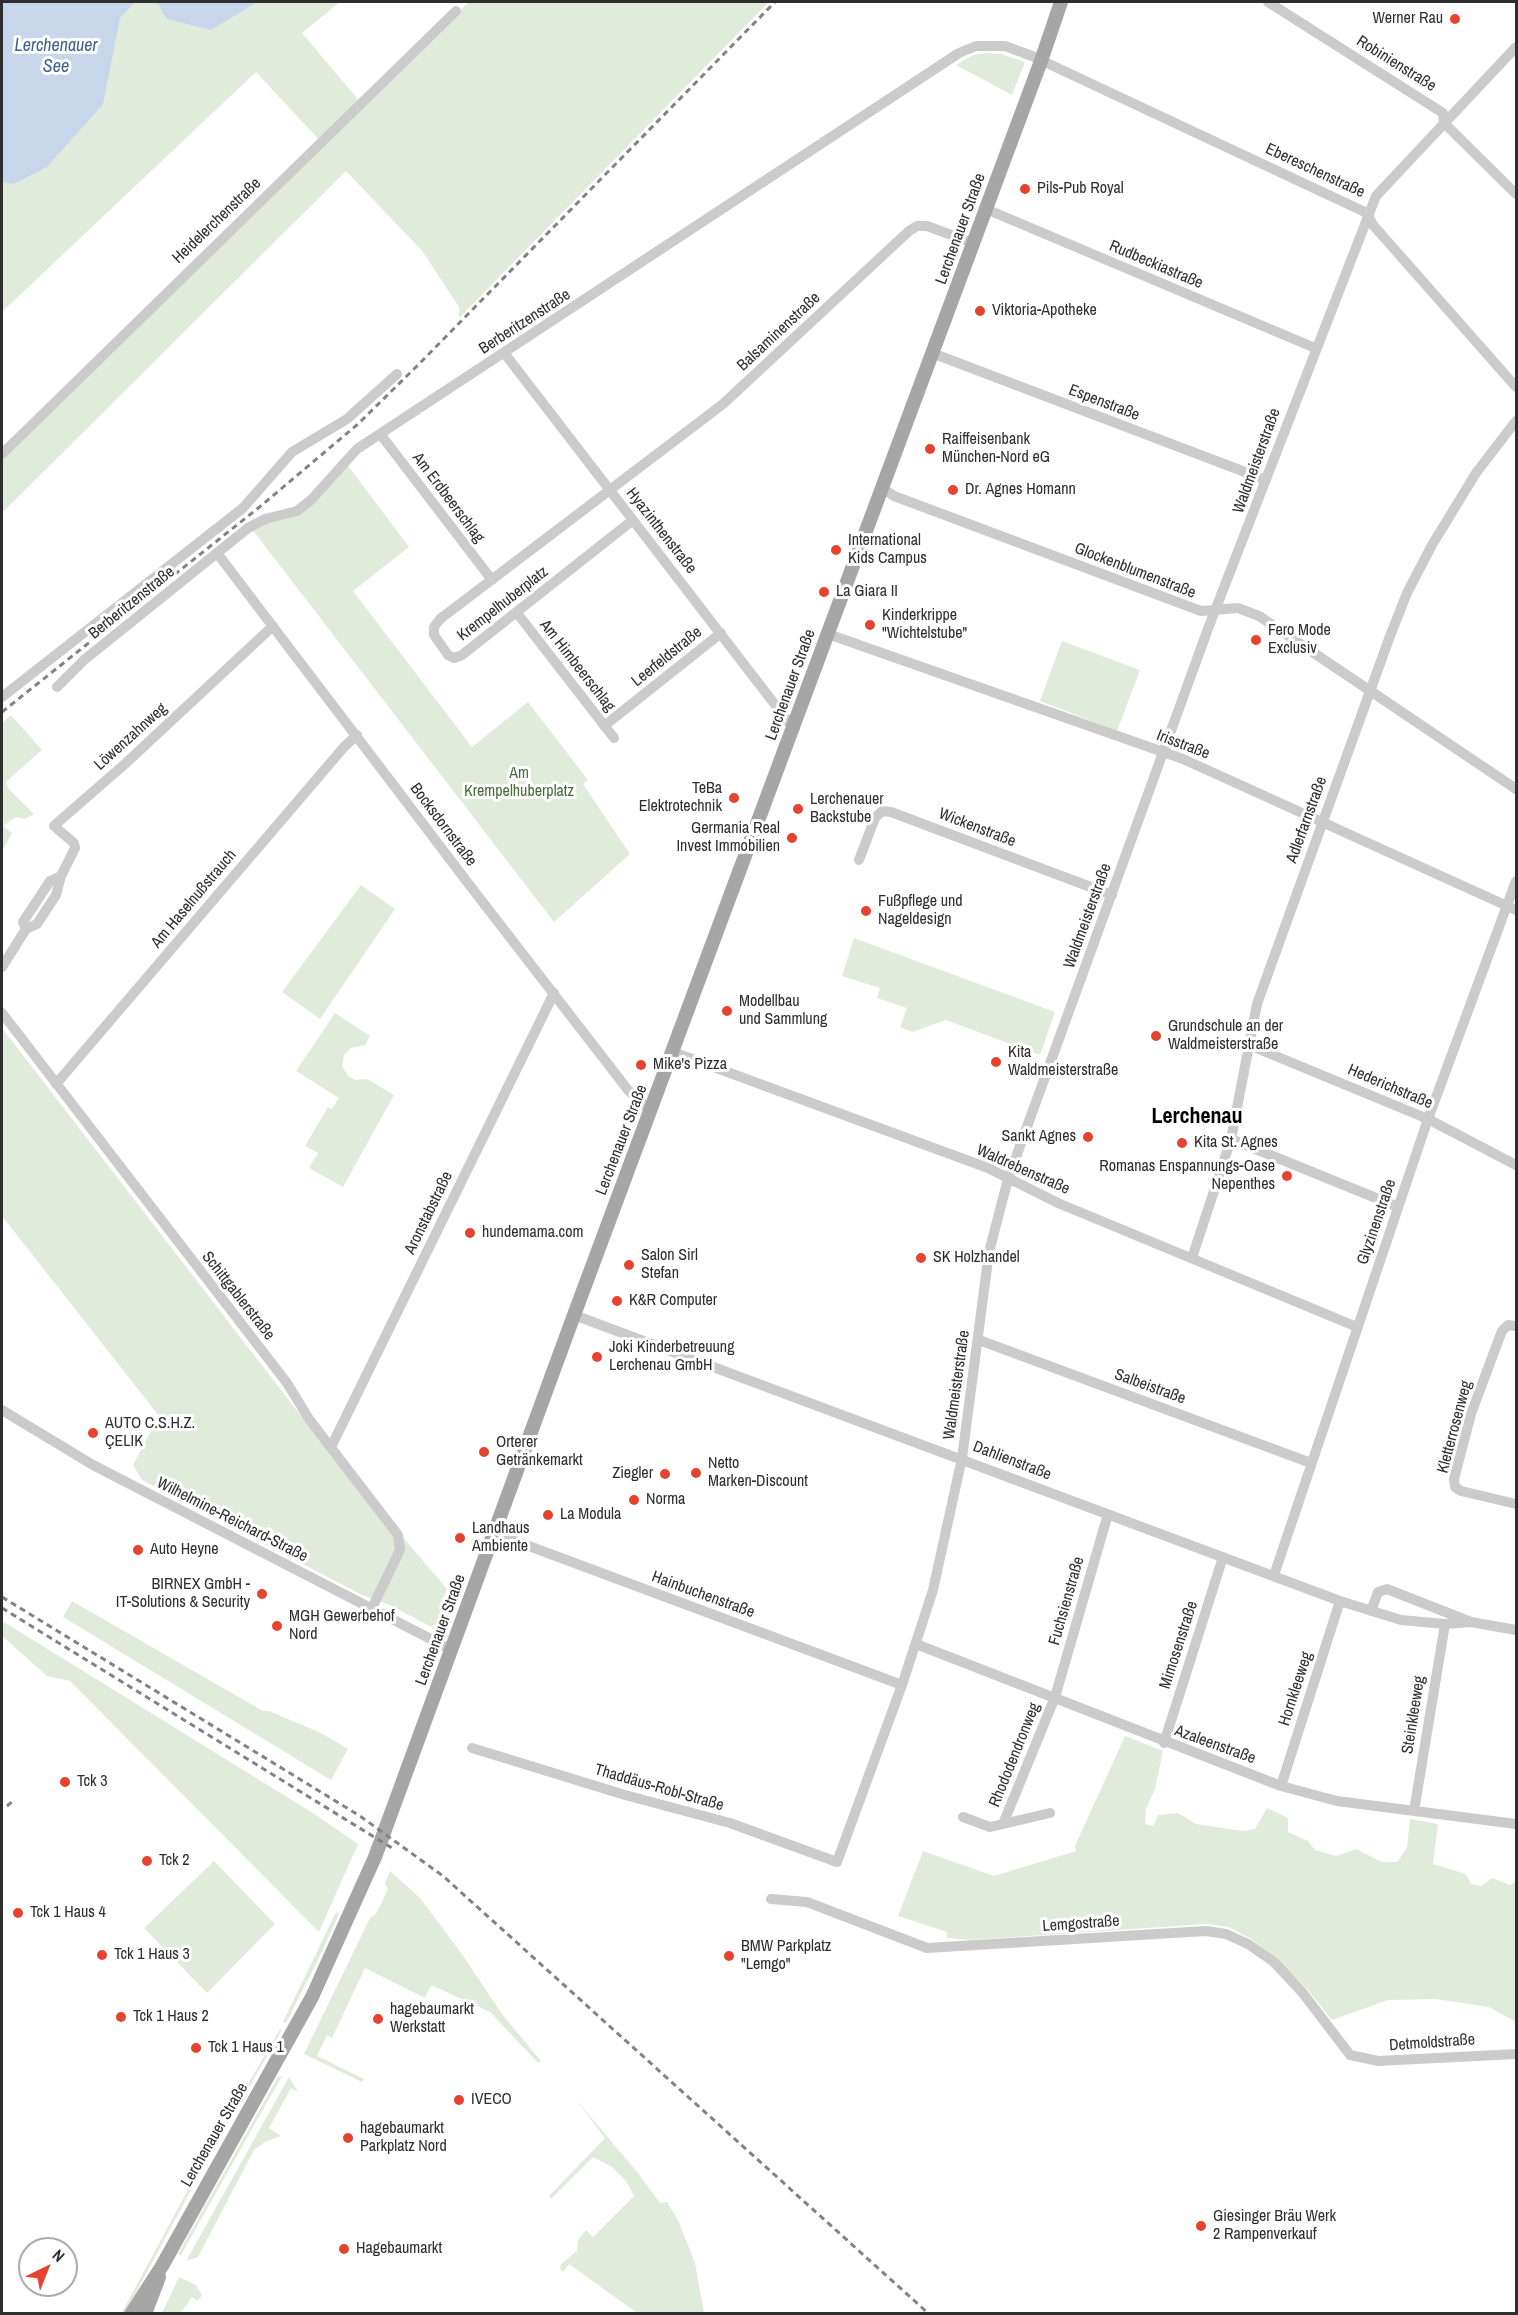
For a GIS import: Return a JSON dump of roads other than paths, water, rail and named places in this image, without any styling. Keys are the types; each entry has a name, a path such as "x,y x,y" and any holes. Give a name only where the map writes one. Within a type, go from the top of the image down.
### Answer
{"main road":[{"name":"Lerchenauer Straße","path":"131,2313 162,2266 312,1997 375,1857 1061,2"},
{"name":"Lerchenauer Straße","path":"145,2313 162,2266"}],"street":[{"name":"Robinienstraße","path":"1268,2 1435,106 1443,113 1444,123 1516,194"},
{"name":"Heidelerchenstraße","path":"2,454 456,11"},
{"name":"Berberitzenstraße","path":"57,687 84,660 248,528 265,519 297,511 324,488 357,449 505,354 959,52 976,46 1005,46 1041,61"},
{"name":"Waldmeisterstraße","path":"837,1862 903,1685 933,1590 962,1458 989,1252 1008,1179 1165,754 1209,626 1218,611 1315,348 1367,213 1376,196 1516,47"},
{"name":"Ebereschenstraße","path":"1041,61 1367,213 1373,225 1516,387"},
{"name":"Rudbeckiastraße","path":"986,209 1315,348"},
{"name":"Balsaminenstraße","path":"610,490 723,404 917,226 927,226 973,243"},
{"name":"Espenstraße","path":"932,353 1266,480"},
{"name":"Hyazinthenstraße","path":"505,354 793,728"},
{"name":"Berberitzenstraße","path":"2,697 243,508 292,452 347,419 397,374"},
{"name":"Adlerfarnstraße","path":"1192,1258 1231,1138 1257,1004 1407,593 1432,545 1476,473 1516,421"},
{"name":"Am Erdbeerschlag","path":"381,435 492,580"},
{"name":"Glockenblumenstraße","path":"882,488 894,496 1201,611 1238,608 1259,615 1516,789"},
{"name":"Krempelhuberplatz","path":"610,490 434,627 434,635 442,648 454,658 462,655 633,520"},
{"name":"Bocksdornstraße","path":"217,553 471,888 628,1090 651,1111"},
{"name":"Am Himbeerschlag","path":"516,613 614,738"},
{"name":"Löwenzahnweg","path":"2,967 26,929 37,924 51,904 60,885 61,876 75,848 74,843 54,826 273,626"},
{"name":"Leerfeldstraße","path":"604,726 721,633"},
{"name":"Irisstraße","path":"828,634 1183,759 1511,908"},
{"name":"Am Haselnußstrauch","path":"56,1084 344,747 357,735"},
{"name":"Wickenstraße","path":"859,860 875,818 882,811 891,812 1112,895"},
{"name":"Glyzinenstraße","path":"1274,1575 1428,1119 1511,908 1516,881"},
{"name":"Aronstabstraße","path":"331,1447 554,993"},
{"name":"Schittgablerstraße","path":"2,1013 287,1383 331,1447 398,1535 401,1544 372,1608"},
{"name":"Hederichstraße","path":"1248,1045 1428,1119 1516,1165"},
{"name":"Waldrebenstraße","path":"673,1052 982,1166 1058,1203 1357,1327"},
{"path":"1231,1138 1398,1207"},
{"name":"Dahlienstraße","path":"574,1315 1340,1601 1401,1620 1445,1624 1471,1622"},
{"name":"Kletterrosenweg","path":"1516,1326 1508,1325 1502,1331 1473,1406 1454,1479 1455,1487 1461,1491 1516,1504"},
{"name":"Salbeistraße","path":"979,1340 1311,1463"},
{"name":"Wilhelmine-Reichard-Straße","path":"2,1410 93,1465 452,1650"},
{"name":"Fuchsienstraße","path":"1055,1697 1108,1514"},
{"name":"Hainbuchenstraße","path":"494,1533 903,1685"},
{"name":"Mimosenstraße","path":"1164,1743 1223,1557"},
{"name":"Dahlienstraße","path":"1371,1611 1382,1589 1471,1622 1516,1630"},
{"name":"Hornkleeweg","path":"1281,1786 1340,1601"},
{"name":"Steinkleeweg","path":"1414,1810 1445,1624"},
{"name":"Azaleenstraße","path":"916,1644 1055,1697 1164,1743 1281,1786 1337,1801 1516,1824"},
{"name":"Rhododendronweg","path":"1003,1824 1055,1697"},
{"name":"Thaddäus-Robl-Straße","path":"472,1748 625,1795 730,1823 837,1862"},
{"name":"Rhododendronweg","path":"963,1817 990,1827 1050,1813"},
{"name":"Lemgostraße","path":"771,1899 807,1902 927,1948 1199,1931 1227,1934 1248,1944 1274,1962 1302,1992 1350,2055"},
{"name":"Detmoldstraße","path":"1350,2055 1378,2061 1516,2054"}],"water":[{"name":"Lerchenauer See","path":"2,2 135,2 120,18 103,104 47,167 14,184 2,182"},
{"path":"152,2 257,2 211,30 167,19 158,4"}],"railway":[{"path":"2,712 262,505 358,424 775,2"},
{"path":"2,1597 360,1816 443,1876 929,2314"},
{"path":"2,1608 392,1848"},
{"path":"7,1806 14,1800"}],"place":[{"name":"Werner Rau","path":"1455,19"},
{"name":"Pils-Pub Royal","path":"1025,189"},
{"name":"Viktoria-Apotheke","path":"980,311"},
{"name":"Raiffeisenbank München-Nord eG","path":"930,449"},
{"name":"Dr. Agnes Homann","path":"953,490"},
{"name":"International Kids Campus","path":"836,550"},
{"name":"La Giara II","path":"824,592"},
{"name":"Kinderkrippe \"Wichtelstube\"","path":"870,625"},
{"name":"Fero Mode Exclusiv","path":"1256,640"},
{"name":"TeBa Elektrotechnik","path":"734,798"},
{"name":"Lerchenauer Backstube","path":"798,809"},
{"name":"Germania Real Invest Immobilien","path":"792,838"},
{"name":"Fußpflege und Nageldesign","path":"866,911"},
{"name":"Modellbau und Sammlung","path":"727,1011"},
{"name":"Grundschule an der Waldmeisterstraße","path":"1156,1036"},
{"name":"Kita Waldmeisterstraße","path":"996,1062"},
{"name":"Mike's Pizza","path":"641,1065"},
{"name":"Sankt Agnes","path":"1088,1137"},
{"name":"Kita St. Agnes","path":"1182,1143"},
{"name":"Romanas Enspannungs-Oase Nepenthes","path":"1287,1176"},
{"name":"hundemama.com","path":"470,1233"},
{"name":"SK Holzhandel","path":"921,1258"},
{"name":"Salon Sirl Stefan","path":"629,1265"},
{"name":"K&R Computer","path":"617,1301"},
{"name":"Joki Kinderbetreuung Lerchenau GmbH","path":"597,1357"},
{"name":"AUTO C.S.H.Z. ÇELIK","path":"93,1433"},
{"name":"Orterer Getränkemarkt","path":"484,1452"},
{"name":"Netto Marken-Discount","path":"696,1473"},
{"name":"Ziegler","path":"665,1474"},
{"name":"Norma","path":"634,1500"},
{"name":"La Modula","path":"548,1515"},
{"name":"Landhaus Ambiente","path":"460,1538"},
{"name":"Auto Heyne","path":"138,1550"},
{"name":"BIRNEX GmbH - IT-Solutions & Security","path":"262,1594"},
{"name":"MGH Gewerbehof Nord","path":"277,1626"},
{"name":"Tck 3","path":"65,1782"},
{"name":"Tck 2","path":"147,1861"},
{"name":"Tck 1 Haus 4","path":"18,1913"},
{"name":"Tck 1 Haus 3","path":"102,1955"},
{"name":"BMW Parkplatz \"Lemgo\"","path":"729,1956"},
{"name":"Tck 1 Haus 2","path":"121,2017"},
{"name":"hagebaumarkt Werkstatt","path":"378,2019"},
{"name":"Tck 1 Haus 1","path":"196,2048"},
{"name":"IVECO","path":"459,2100"},
{"name":"hagebaumarkt Parkplatz Nord","path":"348,2138"},
{"name":"Giesinger Bräu Werk 2 Rampenverkauf","path":"1201,2226"},
{"name":"Hagebaumarkt","path":"344,2249"}],"district":[{"name":"Lerchenau","path":"1197,1117"}],"park label":[{"name":"Am Krempelhuberplatz","path":"519,783"}]}
